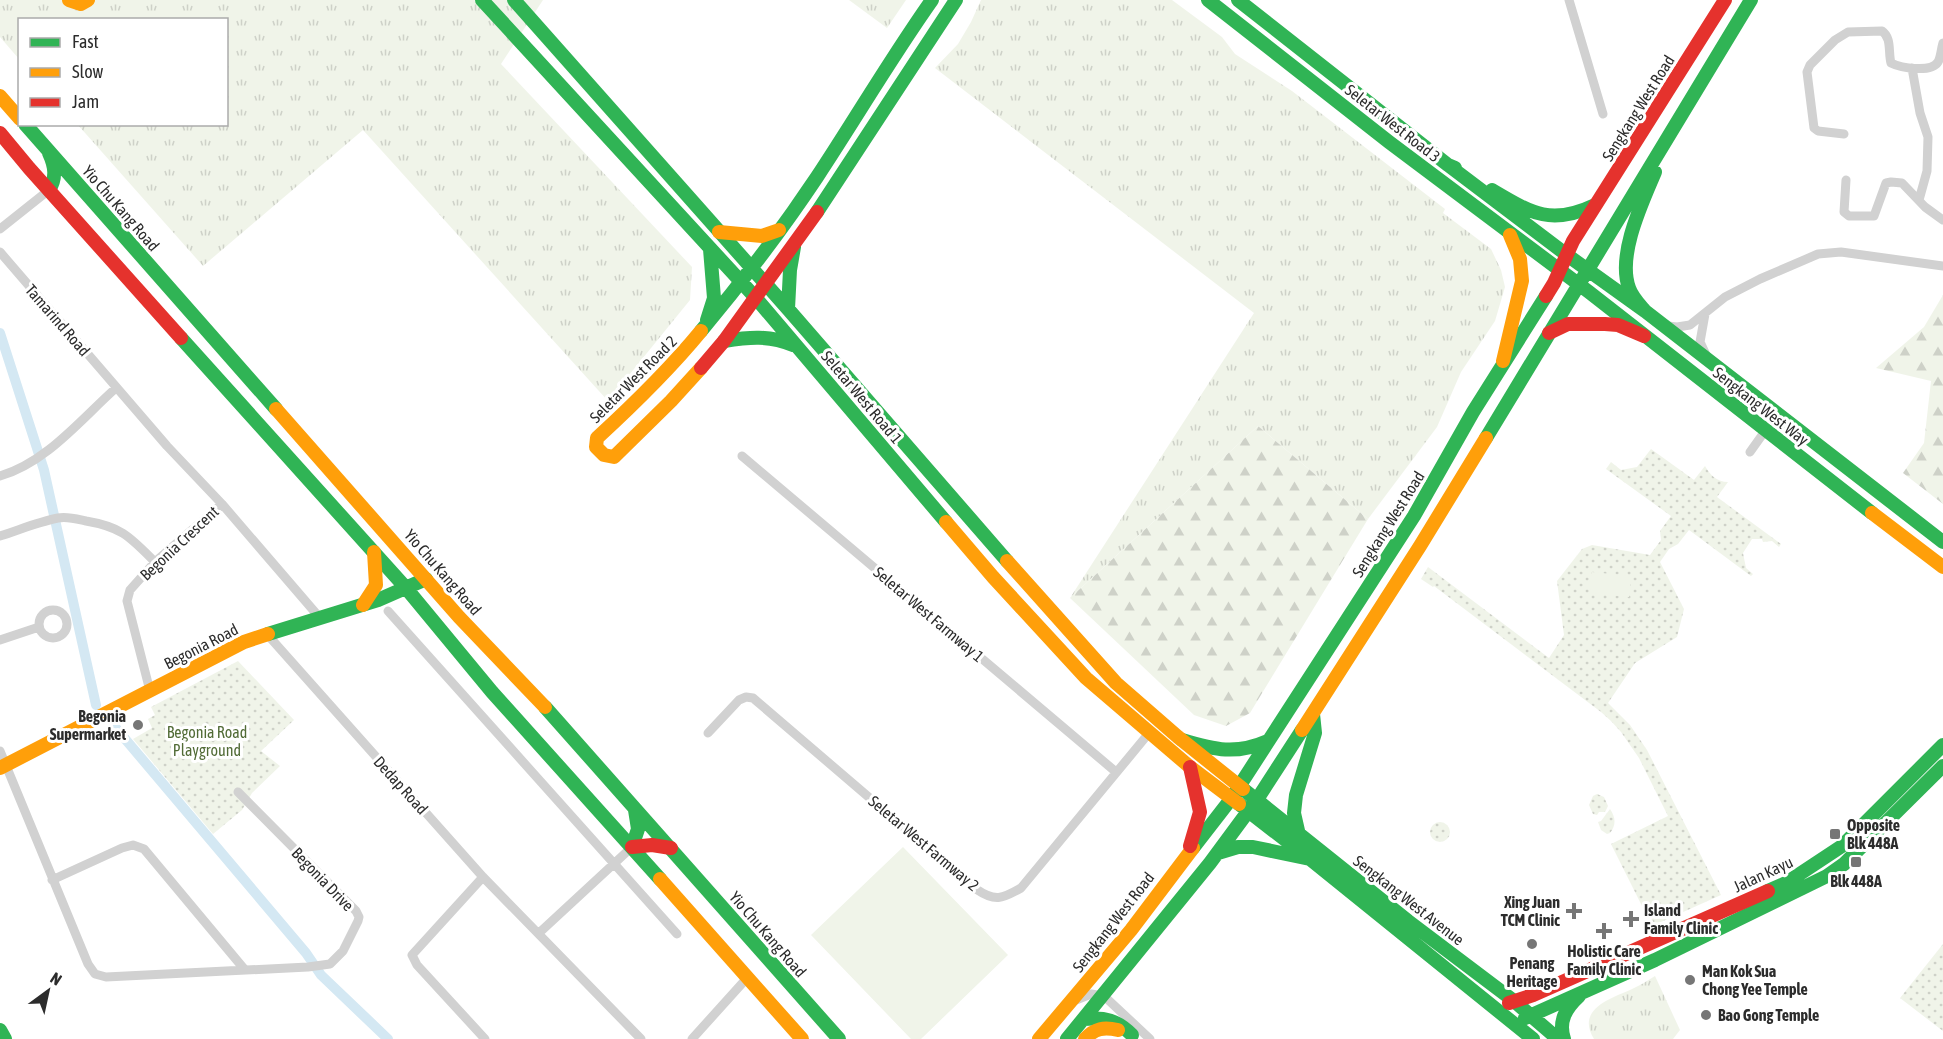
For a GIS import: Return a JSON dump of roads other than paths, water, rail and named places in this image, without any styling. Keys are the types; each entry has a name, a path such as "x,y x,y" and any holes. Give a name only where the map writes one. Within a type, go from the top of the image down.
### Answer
{"main road":[{"path":"69,0 81,4 88,0"},
{"name":"Seletar West Road 1","path":"482,0 755,297 993,577 1086,678 1144,739 1173,753 1231,799"},
{"name":"Seletar West Road 1","path":"514,0 1116,682 1239,786"},
{"name":"Seletar West Road 2","path":"932,0 901,44 816,178 752,269 705,328 662,375 597,438 596,447 604,455 614,457 661,414 707,363 832,191 955,2"},
{"name":"Seletar West Road 3","path":"1208,0 1389,142 1560,270"},
{"name":"Seletar West Road 3","path":"1238,0 1567,255"},
{"name":"Sengkang West Road","path":"1039,1039 1131,930 1231,799 1414,516 1502,363 1554,283 1567,255 1596,205 1725,0"},
{"path":"1068,1039 1218,853 1313,714 1402,575 1751,0"},
{"path":"0,96 18,117"},
{"name":"Yio Chu Kang Road","path":"27,126 459,617 543,705 634,809 672,848 839,1039"},
{"path":"1645,311 1628,288 1625,274 1626,258 1643,201 1672,130"},
{"path":"0,133 406,588 492,692 802,1039"},
{"path":"46,148 55,172 54,184 49,190"},
{"name":"Seletar West Road 3","path":"1448,165 1525,210 1545,216 1582,213 1596,205"},
{"path":"49,190 61,186 77,189 87,194"},
{"path":"719,232 762,236 779,230"},
{"path":"1502,363 1522,281 1520,259 1509,234"},
{"path":"788,309 790,270 795,242"},
{"path":"705,328 714,298 711,249"},
{"name":"Sengkang West Way","path":"1567,255 1645,311 1943,542"},
{"name":"Sengkang West Way","path":"1560,270 1943,567"},
{"path":"1549,333 1568,324 1605,324 1618,325 1644,336"},
{"path":"724,341 751,336 777,337 798,347"},
{"path":"363,605 376,585 374,552"},
{"name":"Begonia Road","path":"3,766 244,642 266,633 363,605 426,579"},
{"path":"1299,835 1294,813 1296,795 1315,733 1313,714"},
{"path":"1182,740 1231,752 1253,749 1268,741"},
{"name":"Jalan Kayu","path":"1515,1024 1530,1014 1665,955 1827,876 1844,864 1908,790 1943,745"},
{"name":"Jalan Kayu","path":"1496,1009 1533,995 1786,883 1842,846 1908,790 1943,766"},
{"path":"1188,855 1200,812 1190,767"},
{"name":"Sengkang West Avenue","path":"1239,786 1252,806 1310,859 1533,1039"},
{"name":"Sengkang West Avenue","path":"1231,799 1252,806 1299,835 1514,1001 1558,1039"},
{"path":"632,847 637,839 638,829 634,809"},
{"path":"632,847 652,845 672,848"},
{"path":"1218,853 1238,847 1310,859"},
{"path":"1564,1039 1561,1022 1572,1002 1585,991"},
{"path":"1084,1019 1101,1017 1115,1020 1134,1037"},
{"path":"1085,1039 1092,1031 1102,1027 1117,1029 1134,1037"},
{"path":"0,1030 5,1039"}],"street":[{"path":"1569,0 1603,114"},
{"path":"1844,134 1818,132 1814,128 1807,72 1814,60 1835,40 1848,32 1882,31 1886,33 1889,40 1891,63 1912,68 1927,68 1936,64 1940,60 1943,43"},
{"path":"1912,68 1920,113 1928,136 1926,171 1919,200"},
{"path":"1846,180 1844,212 1849,216 1874,216 1885,185 1889,182 1902,183 1943,220"},
{"path":"0,229 49,190"},
{"name":"Tamarind Road","path":"0,252 167,446 222,504"},
{"path":"1662,325 1677,327 1690,325 1725,297 1818,254 1841,252 1943,266"},
{"path":"1705,314 1700,342 1712,363"},
{"path":"0,476 15,471 41,456 116,388"},
{"path":"1750,452 1765,431"},
{"name":"Seletar West Farmway 1","path":"742,456 1116,772"},
{"name":"Begonia Crescent","path":"150,691 127,601 130,590 156,562 222,504 320,618"},
{"path":"0,536 56,519 103,524 131,537 156,562"},
{"path":"388,611 677,934"},
{"path":"0,640 39,627"},
{"name":"Dedap Road","path":"266,633 483,877 641,1039"},
{"name":"Seletar West Farmway 2","path":"708,733 739,700 746,697 753,698 976,889 986,896 997,899 1021,888 1144,739"},
{"name":"Begonia Drive","path":"0,751 3,766 87,964 95,974 106,977 308,967 330,964 343,951 359,917 356,910 238,792"},
{"path":"52,880 122,848 133,845 144,849 245,970"},
{"path":"539,933 632,847"},
{"path":"483,877 412,955 417,965 485,1039"},
{"path":"692,1039 747,978"},
{"path":"1067,1006 1086,995 1104,996 1150,1039"}],"waterway":[{"path":"0,333 44,470 96,705"},
{"path":"115,727 306,953 321,975 388,1039"}],"place":[{"name":"Begonia Supermarket","path":"138,725"},
{"name":"Opposite Blk 448A","path":"1835,834"},
{"name":"Blk 448A","path":"1856,862"},
{"name":"Xing Juan TCM Clinic","path":"1574,911"},
{"name":"Island Family Clinic","path":"1631,919"},
{"name":"Holistic Care Family Clinic","path":"1604,931"},
{"name":"Penang Heritage","path":"1532,944"},
{"name":"Man Kok Sua Chong Yee Temple","path":"1690,980"},
{"name":"Bao Gong Temple","path":"1706,1015"}],"park label":[{"name":"Begonia Road Playground","path":"207,741"}]}
